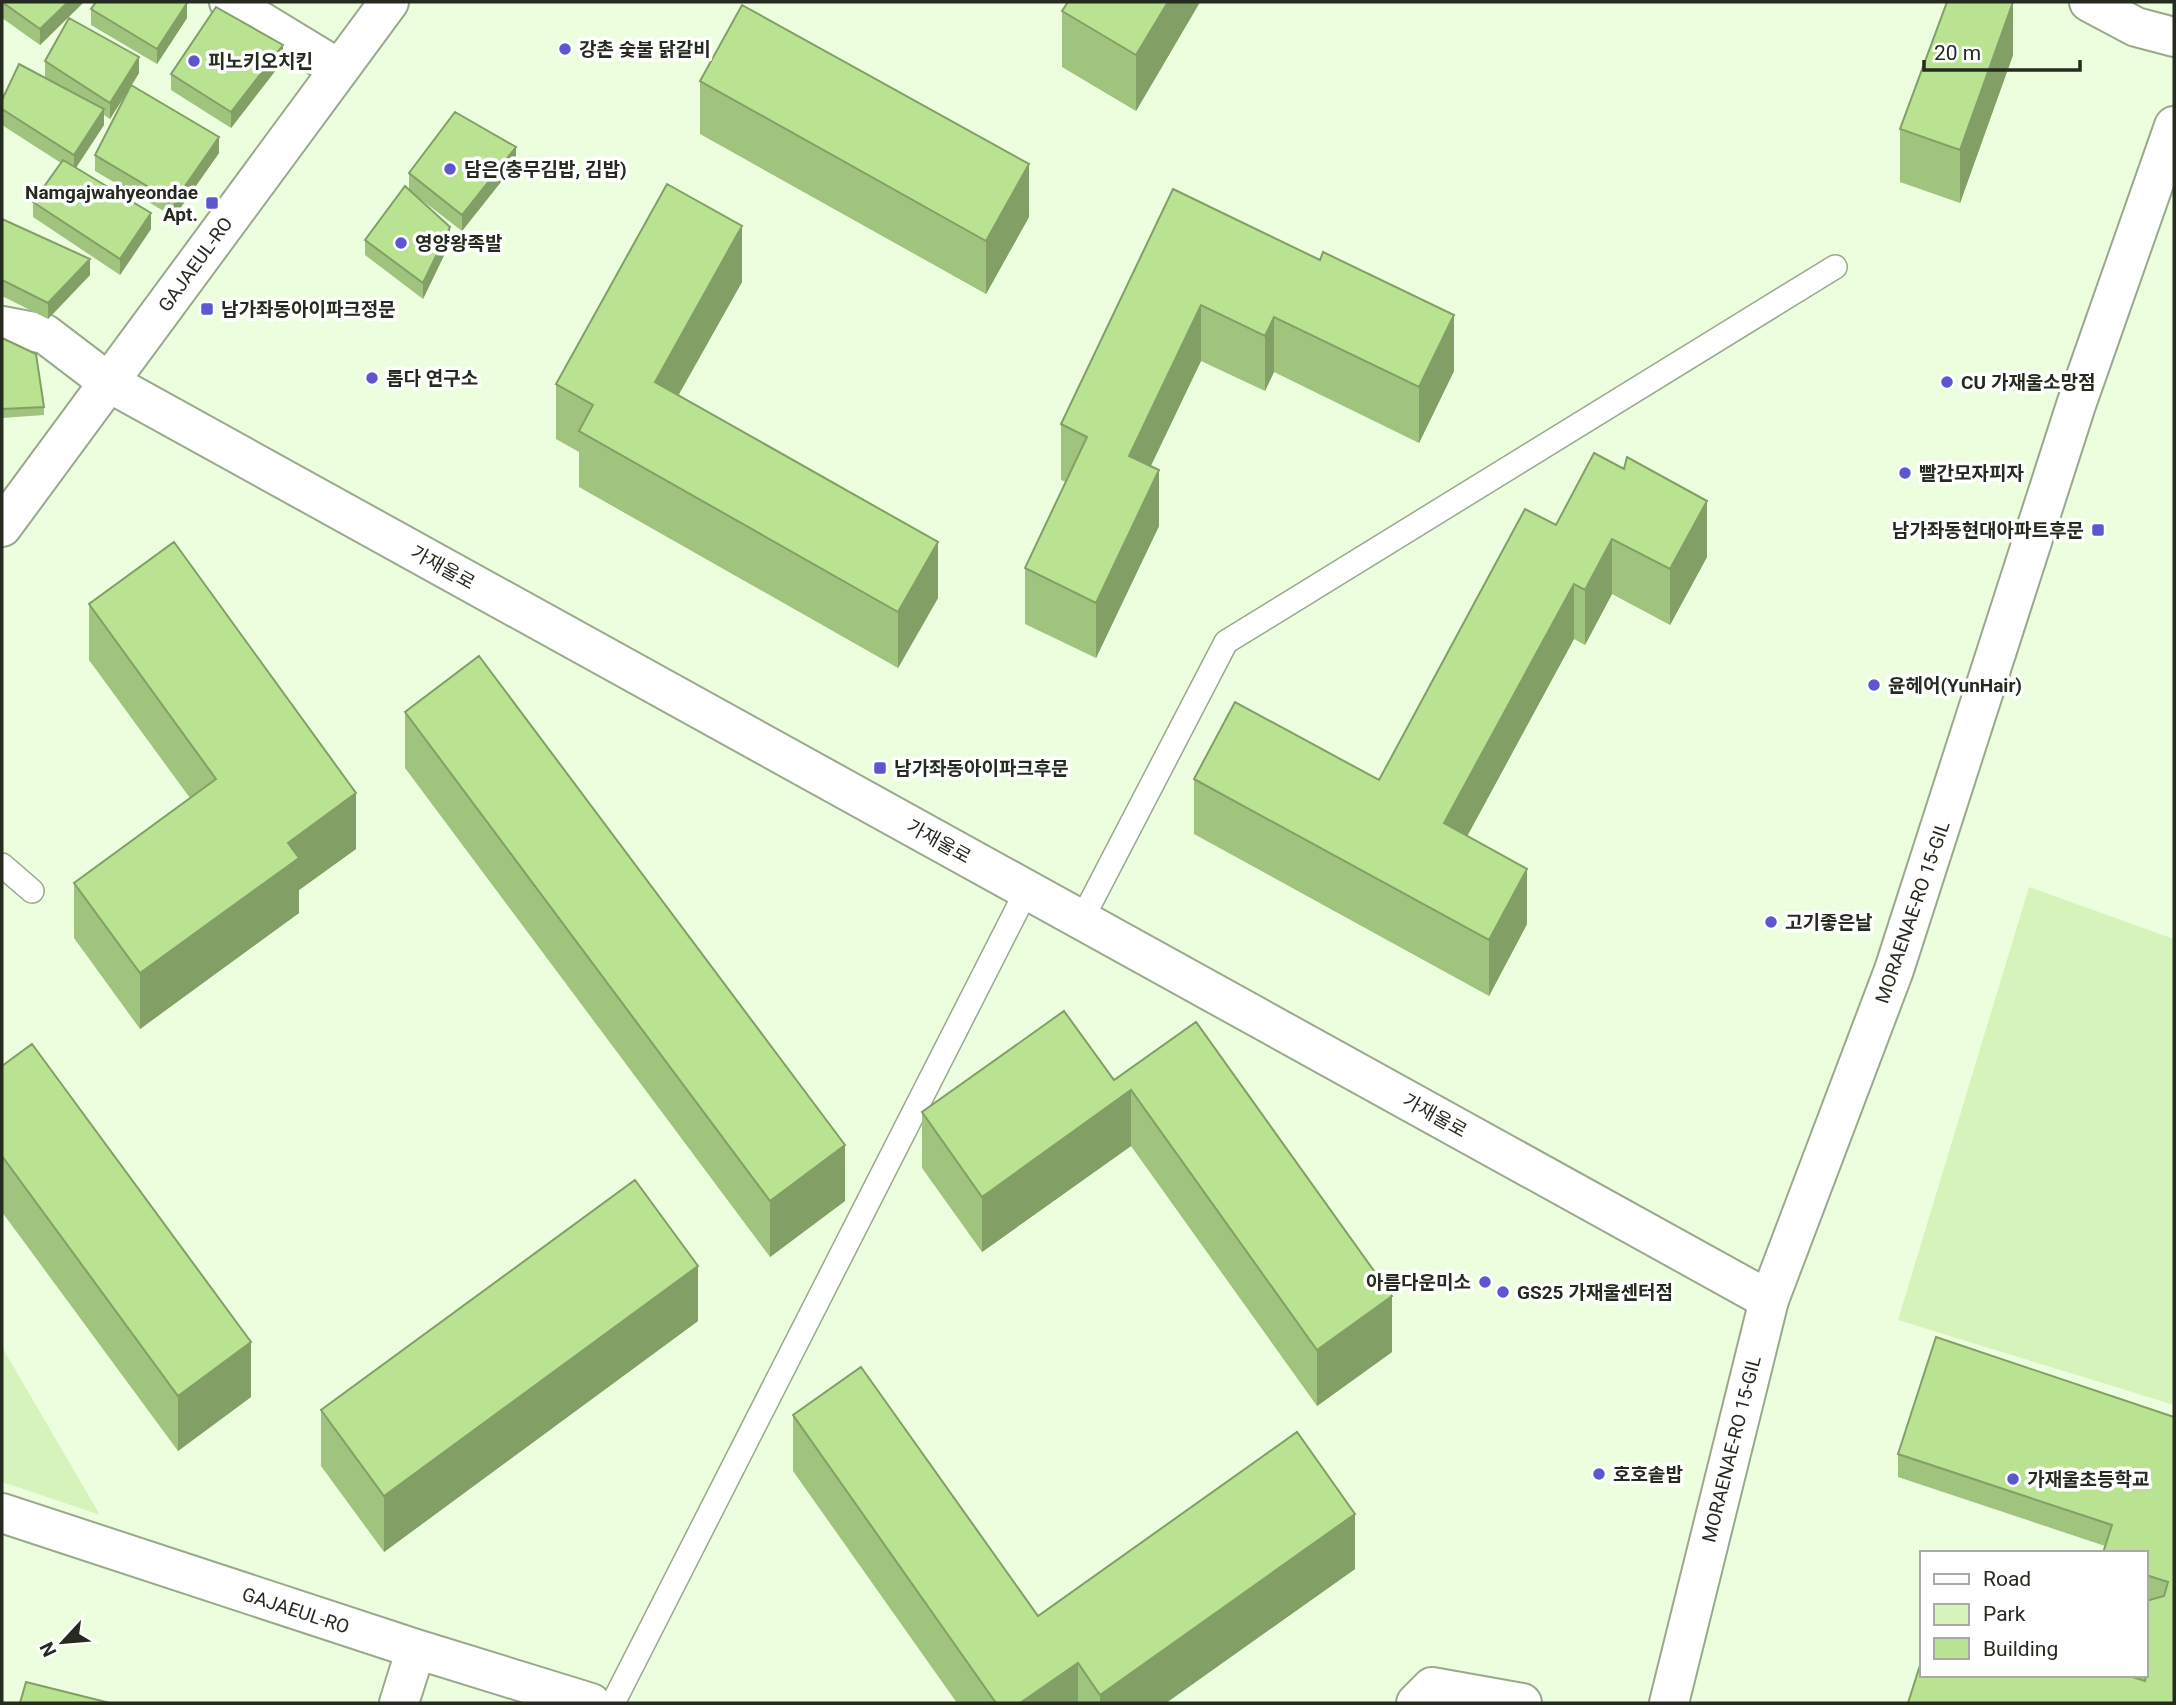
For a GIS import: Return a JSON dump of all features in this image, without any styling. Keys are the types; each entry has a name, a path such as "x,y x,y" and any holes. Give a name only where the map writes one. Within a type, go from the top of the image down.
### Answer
{"street":[{"path":"229,2 340,69"},
{"name":"GAJAEUL-RO","path":"2,527 389,2"},
{"path":"2089,2 2136,27 2174,37"},
{"name":"MORAENAE-RO 15-GIL","path":"1669,1703 1769,1300 1894,970 2072,418 2174,126"},
{"name":"가재울로","path":"2,326 45,334 108,382 1769,1300"},
{"name":"GAJAEUL-RO","path":"2,1513 416,1649 591,1703"},
{"path":"399,1703 416,1649"},
{"path":"1416,1703 1432,1688 1522,1703"}],"lane":[{"path":"1083,919 1226,642 1835,267"},
{"path":"2,865 32,891"},
{"path":"613,1703 1027,890"}],"green space":[{"path":"2029,887 2174,939 2174,1405 1898,1320"},
{"path":"2,1347 100,1515 2,1482"}],"building":[{"path":"2,2 68,2 40,29"},
{"path":"96,2 187,3 157,49 91,9"},
{"path":"1068,2 1168,2 1136,55 1062,11"},
{"path":"1947,2 2013,2 1960,150 1900,129"},
{"path":"742,5 1029,164 986,241 700,81"},
{"path":"216,7 283,45 231,112 171,74"},
{"path":"69,18 139,57 110,103 45,61"},
{"path":"19,64 104,109 74,155 2,109 2,100"},
{"path":"131,85 219,137 174,202 95,155"},
{"path":"455,112 516,147 462,215 409,173"},
{"path":"63,160 151,213 120,259 33,202"},
{"path":"667,184 742,226 655,382 938,542 898,612 579,431 593,405 556,384"},
{"path":"405,186 450,227 423,283 365,240"},
{"path":"1173,189 1320,260 1323,252 1454,315 1419,387 1274,317 1265,336 1201,305 1129,456 1159,470 1096,603 1025,568 1087,437 1061,424"},
{"path":"2,219 90,259 48,303 2,280"},
{"path":"2,338 36,354 44,407 2,409"},
{"path":"1594,453 1624,469 1627,457 1707,501 1670,569 1612,539 1585,590 1574,584 1444,823 1527,869 1489,940 1194,779 1235,702 1379,780 1525,509 1556,525"},
{"path":"174,542 356,793 288,843 299,858 140,973 74,883 216,779 89,604"},
{"path":"479,656 845,1145 770,1201 405,712"},
{"path":"1064,1011 1114,1080 1196,1022 1392,1296 1317,1350 1131,1090 982,1197 922,1112"},
{"path":"32,1044 251,1342 178,1396 2,1156 2,1066"},
{"path":"635,1180 698,1266 384,1496 321,1410"},
{"path":"1936,1337 2174,1417 2174,1703 1908,1703 1920,1665 1920,1677 2132,1677 2145,1681 2148,1677 2148,1600 2164,1596 2168,1582 2148,1576 2148,1551 2104,1551 2112,1525 1898,1454"},
{"path":"861,1367 1038,1616 1297,1432 1355,1514 1100,1695 1078,1663 1020,1703 996,1703 793,1415"},
{"path":"26,1682 110,1703 20,1703"}],"place":[{"name":"강촌 숯불 닭갈비","path":"565,49"},
{"name":"피노키오치킨","path":"194,61"},
{"name":"담은(충무김밥, 김밥)","path":"450,169"},
{"name":"Namgajwahyeondae Apt.","path":"212,203"},
{"name":"영양왕족발","path":"401,243"},
{"name":"남가좌동아이파크정문","path":"207,309"},
{"name":"롭다 연구소","path":"372,378"},
{"name":"CU 가재울소망점","path":"1947,382"},
{"name":"빨간모자피자","path":"1905,473"},
{"name":"남가좌동현대아파트후문","path":"2098,530"},
{"name":"윤헤어(YunHair)","path":"1874,685"},
{"name":"남가좌동아이파크후문","path":"880,768"},
{"name":"고기좋은날","path":"1771,922"},
{"name":"아름다운미소","path":"1485,1282"},
{"name":"GS25 가재울센터점","path":"1503,1292"},
{"name":"호호솥밥","path":"1599,1474"},
{"name":"가재울초등학교","path":"2013,1479"}]}
